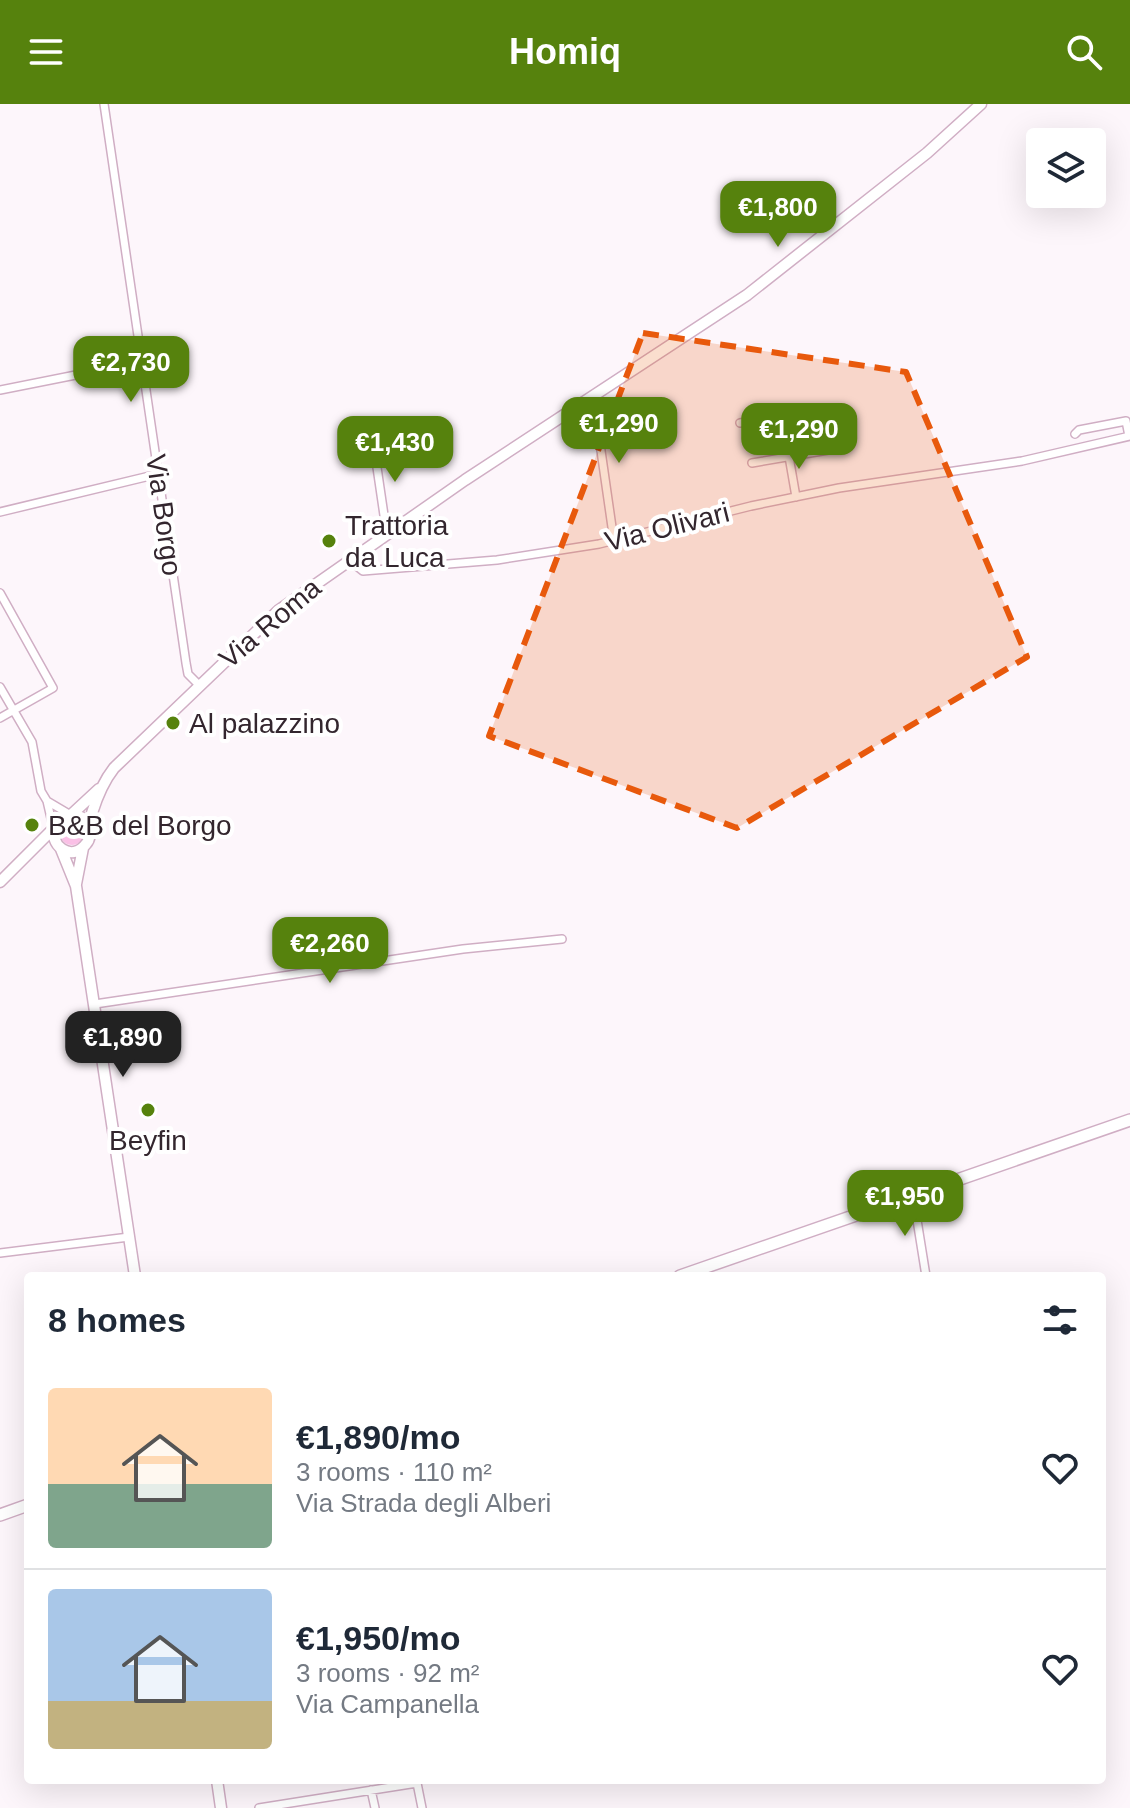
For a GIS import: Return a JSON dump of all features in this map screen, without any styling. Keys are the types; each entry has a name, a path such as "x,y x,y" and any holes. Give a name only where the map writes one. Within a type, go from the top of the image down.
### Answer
{"main road":[{"name":"Via Roma","path":"27,855 59,848 75,852 83,848 89,840 92,813 101,788 114,768 198,684 279,610 348,559 747,295 894,180 981,104"},
{"name":"Via Roma","path":"0,882 60,818 70,814 101,788"},
{"path":"70,814 85,821 90,830"},
{"path":"53,828 53,838 76,886 134,1272"},
{"path":"76,886 83,848"},
{"path":"692,1272 1130,1120"},
{"path":"0,1515 24,1506"},
{"path":"218,1784 221,1808"}],"street":[{"name":"Via Borgo","path":"104,104 186,663 188,674 198,684"},
{"path":"0,390 141,362"},
{"path":"589,398 596,416 614,541"},
{"path":"740,423 823,409"},
{"path":"782,416 796,497"},
{"path":"1075,434 1079,430 1126,421 1129,436"},
{"name":"Via Olivari","path":"348,559 363,571 497,560 614,541 796,497 1022,461 1129,436"},
{"path":"374,447 385,522 390,532"},
{"path":"752,463 840,448"},
{"path":"0,512 158,474"},
{"path":"0,593 53,688 0,718"},
{"path":"0,687 32,742 41,791 47,801 53,828"},
{"path":"47,801 70,814"},
{"path":"95,1004 463,949 562,939"},
{"path":"913,1195 925,1272"},
{"path":"0,1253 129,1237"},
{"path":"259,1808 410,1784"},
{"path":"417,1784 422,1808"},
{"path":"371,1790 375,1808"}],"highlighted area":[{"path":"643,333 906,372 1027,657 737,828 489,736"}],"shaded area":[{"path":"72,821 81,824 84,833 81,842 72,845 63,842 60,833 63,824"}],"place":[{"name":"Trattoria da Luca","path":"329,541"},
{"name":"Al palazzino","path":"173,723"},
{"name":"B&B del Borgo","path":"32,825"},
{"name":"Beyfin","path":"148,1110"}]}
